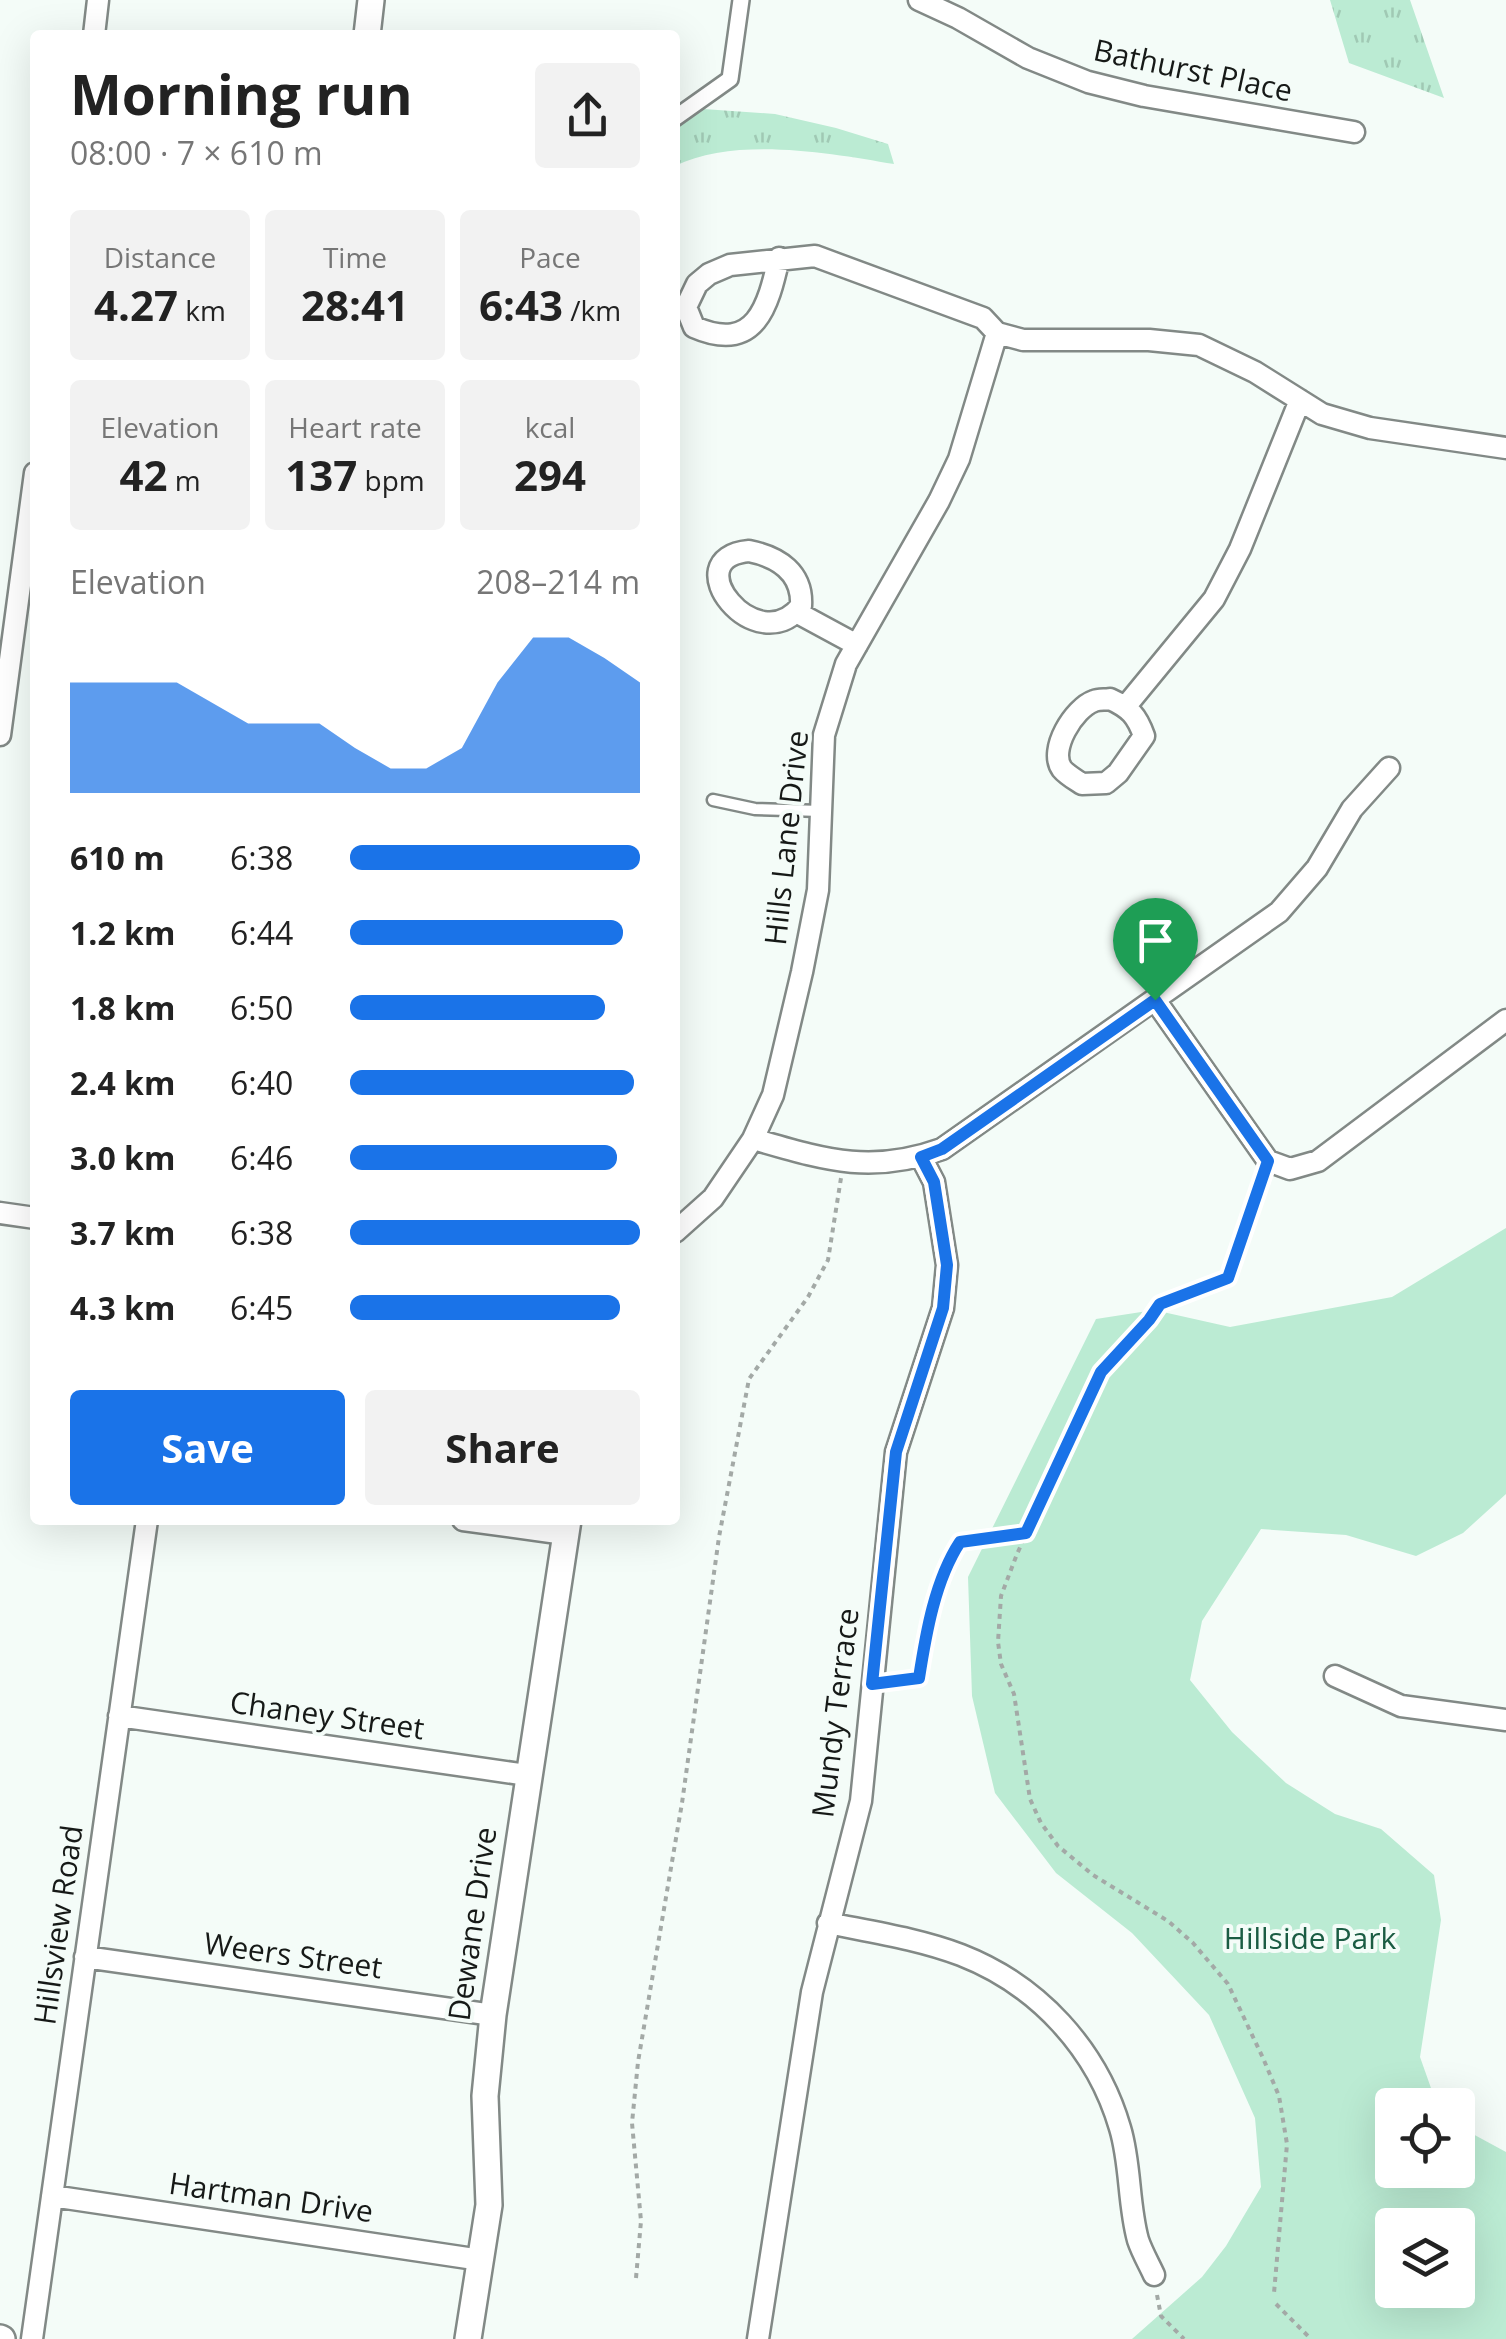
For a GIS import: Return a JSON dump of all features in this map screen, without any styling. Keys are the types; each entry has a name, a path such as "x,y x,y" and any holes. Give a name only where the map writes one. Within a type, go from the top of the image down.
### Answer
{"street":[{"path":"95,30 98,0"},
{"path":"368,30 371,0"},
{"path":"680,114 730,79 742,0"},
{"name":"Bathurst Place","path":"919,0 1028,58 1088,82 1144,96 1354,132"},
{"path":"779,258 760,320 739,331 714,336 694,327 686,306 697,284 709,274 730,265 779,258 815,256 983,318 996,333 1023,340 1149,340 1198,345 1255,372 1322,414 1370,428 1506,448"},
{"name":"Hills Lane Drive","path":"680,1228 713,1198 753,1138 773,1094 818,890 824,735 846,664 959,459 996,333"},
{"path":"1126,706 1214,599 1240,550 1300,400"},
{"path":"0,735 30,510"},
{"path":"796,612 857,645"},
{"path":"1110,699 1126,706 1138,718 1144,736 1118,773 1106,783 1082,784 1062,768 1057,756 1059,744 1082,708 1094,701 1110,699"},
{"path":"753,1138 844,1164 881,1164 942,1149 1279,912 1317,868 1352,809 1389,768"},
{"path":"1155,1000 1268,1161 1290,1168 1318,1161 1506,1020"},
{"name":"Mundy Terrace","path":"758,2339 812,1992 861,1801 896,1452 943,1308 947,1265 934,1182 921,1157"},
{"path":"0,1213 30,1217"},
{"name":"Hillsview Road","path":"32,2339 146,1525"},
{"path":"537,1525 566,1527"},
{"name":"Dewane Drive","path":"468,2339 489,2205 485,2096 493,2015 566,1527"},
{"path":"1335,1676 1402,1706 1506,1720"},
{"name":"Chaney Street","path":"119,1716 527,1775"},
{"path":"828,1922 935,1947 982,1964 1024,1990 1061,2023 1092,2062 1114,2106 1127,2154 1138,2240 1154,2275"},
{"name":"Weers Street","path":"85,1957 493,2015"},
{"name":"Hartman Drive","path":"52,2196 481,2260"}],"lane":[{"path":"713,800 755,809 820,811"}],"path":[{"path":"1268,1161 1228,1278 1160,1304 1101,1372 1001,1596 998,1642 1001,1664 1014,1694 1030,1798 1058,1846 1093,1875 1168,1921 1193,1943 1228,1984 1279,2096 1287,2144 1274,2293"},
{"path":"636,2278 641,2221 632,2124 638,2062 682,1803 719,1537 749,1378 808,1297 828,1260 844,1164"},
{"path":"872,1684 919,1678 941,1586 960,1542 1026,1533"},
{"path":"1154,2275 1161,2316 1184,2339"},
{"path":"1276,2304 1311,2339"}],"green space":[{"path":"1330,0 1410,0 1444,98 1349,63"},
{"path":"680,107 775,114 836,128 888,144 894,164 783,150 726,151 680,164"},
{"name":"Hillside Park","path":"1506,1228 1506,1494 1463,1533 1416,1556 1346,1535 1261,1529 1202,1621 1190,1680 1232,1732 1286,1783 1335,1814 1381,1829 1434,1875 1441,1920 1420,2057 1431,2088 1375,2088 1375,2188 1475,2188 1475,2135 1506,2152 1506,2339 1132,2339 1202,2277 1226,2246 1261,2187 1255,2118 1209,2015 1132,1933 1056,1873 995,1793 972,1696 968,1577 1096,1319 1154,1310 1230,1327 1392,1297"}],"route":[{"path":"1155,1000 1268,1161 1228,1278 1160,1304 1134,1333 1101,1372 1026,1533 960,1542 950,1558 924,1644 919,1678 872,1684 896,1452 943,1308 947,1265 934,1182 921,1157 942,1149 1155,1000"}]}
